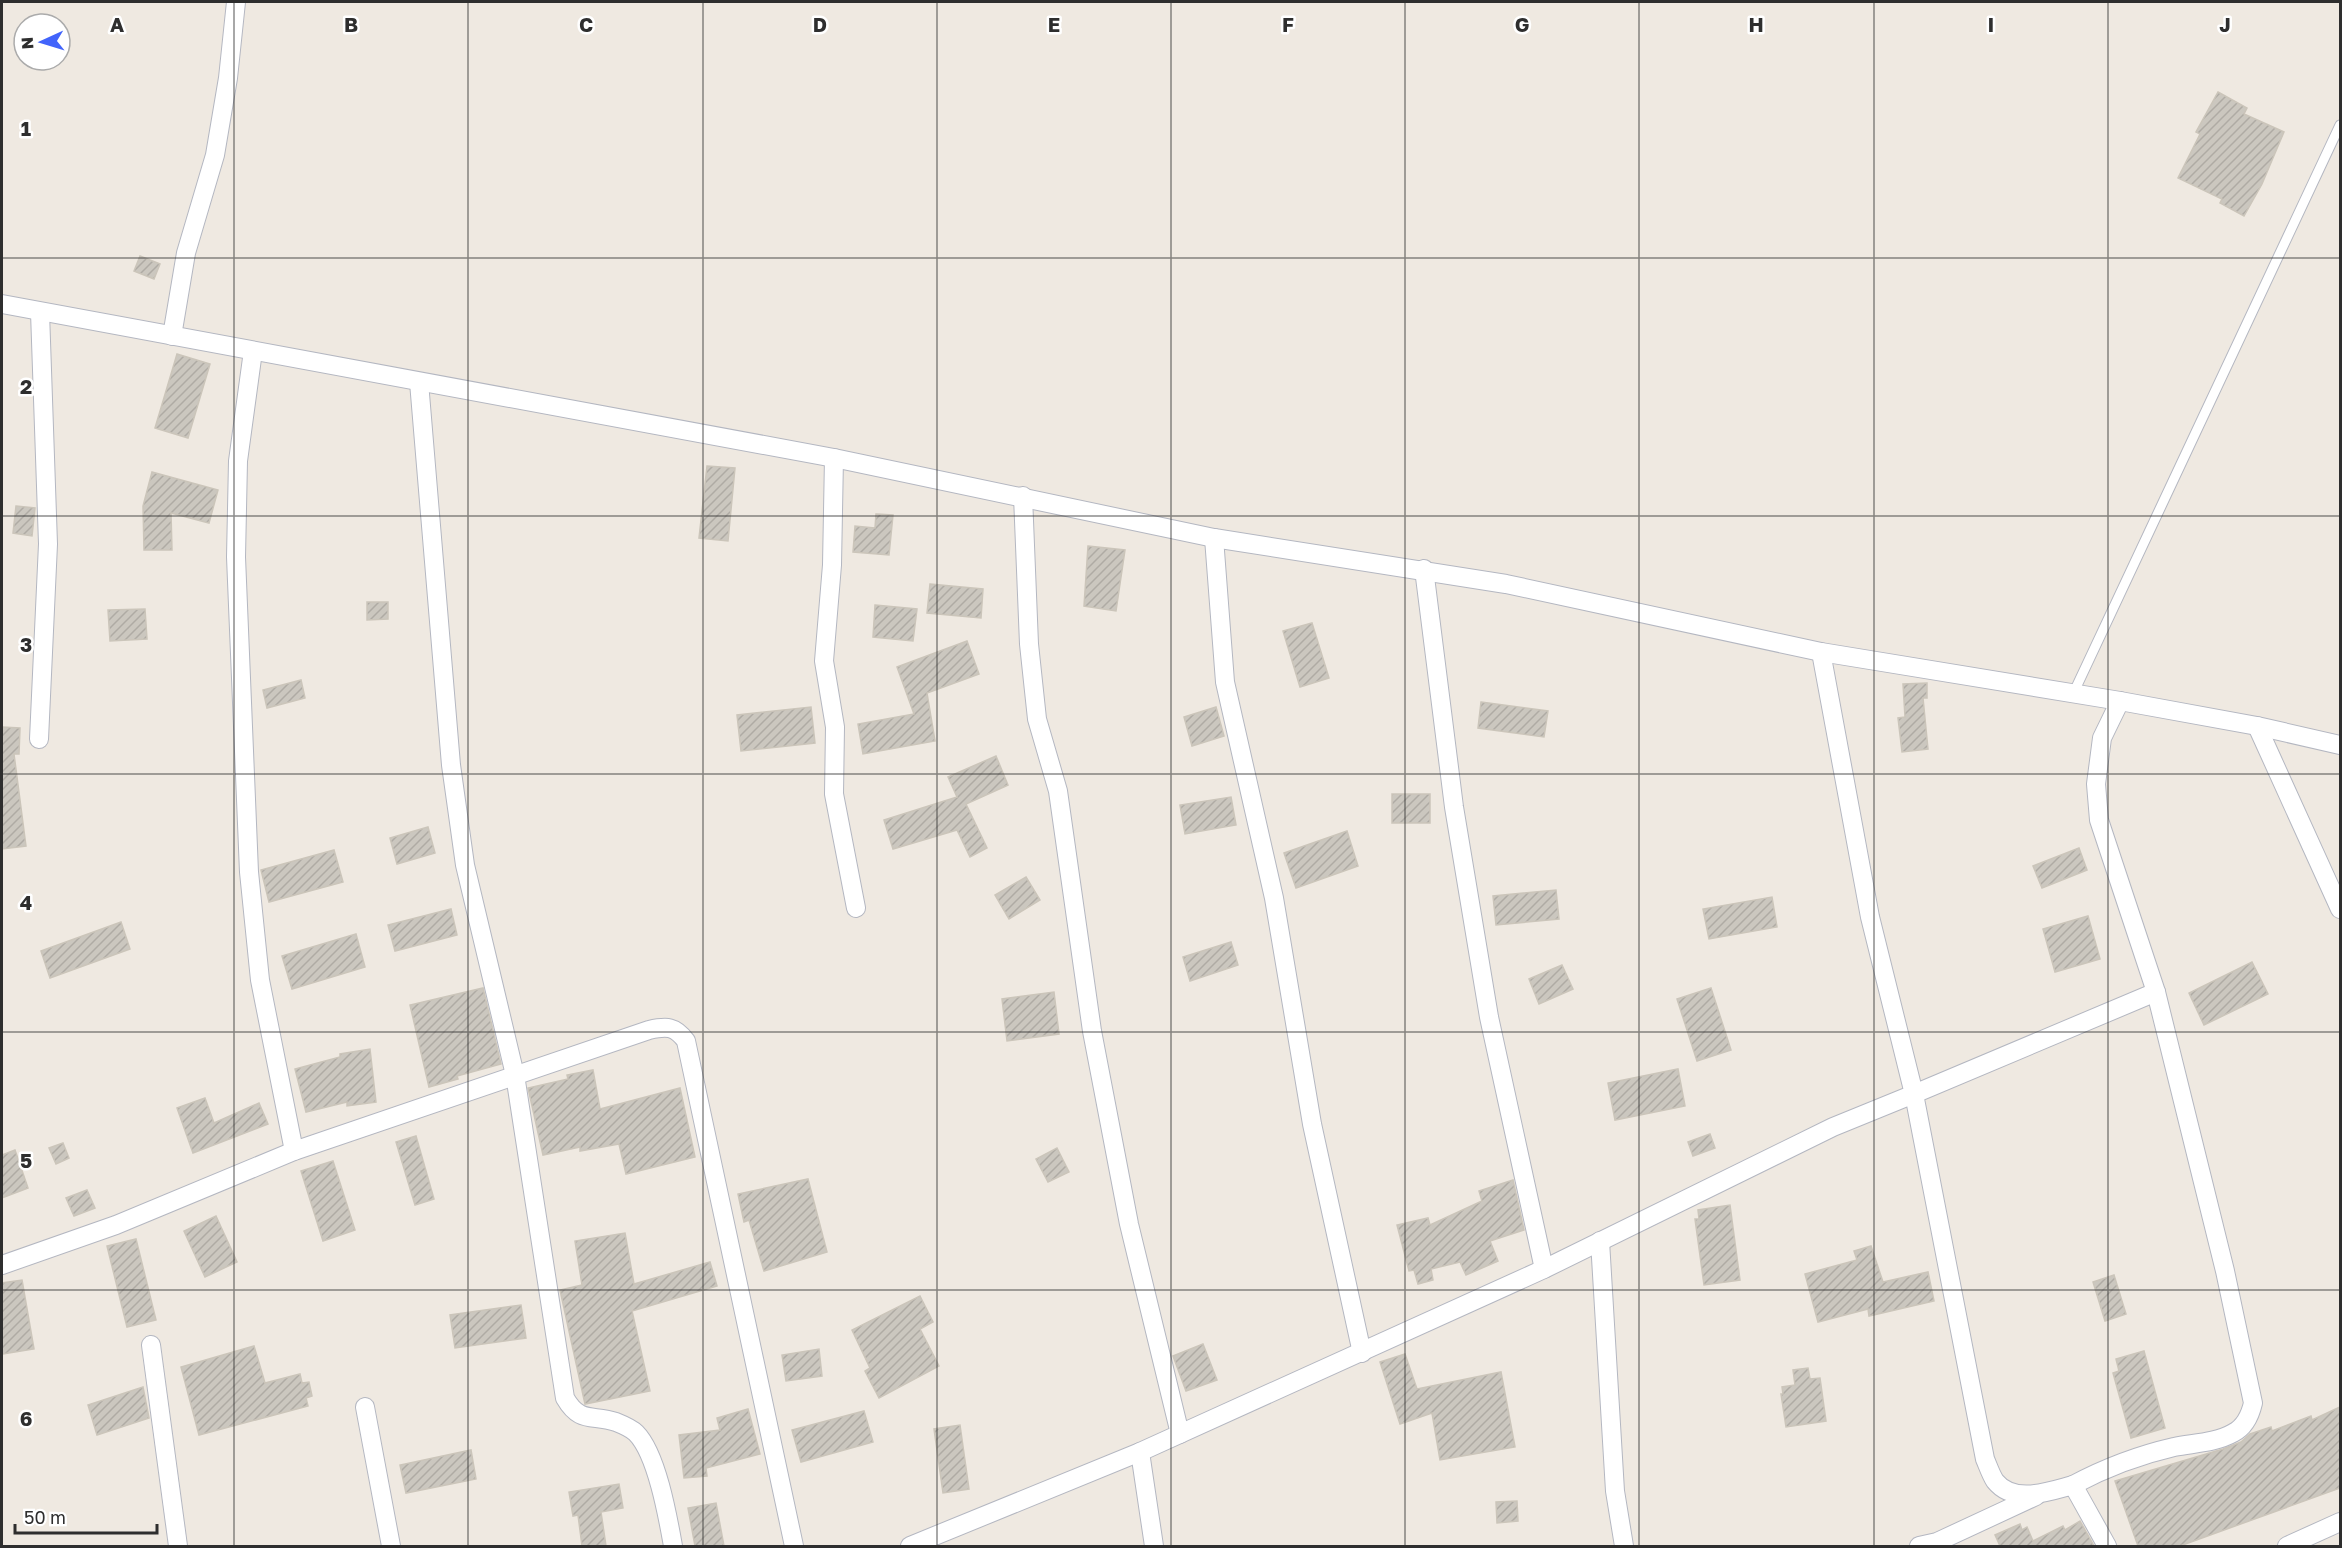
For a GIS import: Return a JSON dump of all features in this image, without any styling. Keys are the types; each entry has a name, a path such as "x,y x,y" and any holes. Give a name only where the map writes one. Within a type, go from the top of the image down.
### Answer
{"street":[{"path":"172,336 186,253 215,155 228,78 236,2"},
{"path":"2,304 834,458 1214,538 1506,584 1821,652 2120,701 2257,726 2340,745"},
{"path":"39,740 48,544 40,312"},
{"path":"253,351 238,461 236,557 249,872 261,980 294,1151"},
{"path":"419,382 451,765 465,865 515,1076 565,1398 573,1411 586,1418 616,1422 636,1433 652,1461 665,1500 673,1546"},
{"path":"834,458 832,565 824,661 835,727 834,794 856,908"},
{"path":"1023,496 1029,644 1037,719 1058,791 1092,1031 1129,1224 1180,1434"},
{"path":"1214,538 1225,682 1274,898 1312,1124 1362,1353"},
{"path":"1424,570 1454,807 1489,1017 1544,1269"},
{"path":"1821,652 1870,917 1914,1094 1985,1459 1996,1482 2010,1492 2022,1495 2073,1485 2132,1459 2174,1447 2216,1440 2234,1433 2251,1415 2253,1403 2225,1271 2156,992 2099,820 2096,784 2102,738 2120,701"},
{"path":"2257,726 2340,909"},
{"path":"910,1546 1140,1452 1362,1353 1544,1269 1833,1127 2156,992"},
{"path":"2,1265 116,1225 294,1151 649,1029 668,1026 679,1031 686,1041 794,1546"},
{"path":"1600,1241 1615,1491 1624,1546"},
{"path":"151,1345 177,1546"},
{"path":"365,1407 392,1546"},
{"path":"1140,1452 1154,1546"},
{"path":"2073,1485 2107,1546"},
{"path":"1919,1546 1937,1542 2041,1493"},
{"path":"2287,1546 2340,1522"}],"lane":[{"path":"2073,694 2340,125"}],"building":[{"path":"2218,92 2247,108 2244,114 2284,132 2262,184 2244,216 2220,203 2222,199 2178,178 2200,134 2196,132"},
{"path":"140,256 160,264 154,279 134,271"},
{"path":"177,354 210,364 188,438 155,428"},
{"path":"707,466 735,468 728,541 699,538"},
{"path":"152,472 218,490 209,523 171,513 172,550 144,550 143,506"},
{"path":"16,506 35,508 32,536 13,533"},
{"path":"876,514 893,515 889,555 853,552 855,526 875,528"},
{"path":"1088,546 1125,550 1116,611 1084,606"},
{"path":"930,584 983,589 981,618 927,613"},
{"path":"367,602 388,602 388,619 367,620"},
{"path":"875,605 917,609 913,641 873,637"},
{"path":"145,609 147,639 110,641 108,610"},
{"path":"1312,623 1329,678 1300,687 1283,631"},
{"path":"967,641 979,674 927,693 935,741 863,754 858,724 914,714 897,667"},
{"path":"301,680 305,698 267,708 263,690"},
{"path":"1927,683 1927,698 1923,698 1928,749 1902,752 1898,718 1905,717 1903,684"},
{"path":"1481,702 1548,711 1544,737 1478,728"},
{"path":"811,707 815,743 741,751 737,715"},
{"path":"1216,707 1224,736 1192,746 1184,717"},
{"path":"2,727 20,728 19,754 14,754 26,846 2,849"},
{"path":"996,756 1008,785 966,804 987,848 970,857 957,830 893,849 884,820 957,797 948,777"},
{"path":"1392,794 1430,794 1430,823 1392,823"},
{"path":"1231,797 1236,825 1185,834 1180,805"},
{"path":"428,827 435,853 397,864 390,838"},
{"path":"1347,831 1358,866 1296,888 1284,853"},
{"path":"2079,848 2087,870 2042,888 2033,866"},
{"path":"334,850 343,882 269,902 261,870"},
{"path":"1026,877 1040,900 1009,919 995,895"},
{"path":"1556,890 1559,919 1496,925 1493,896"},
{"path":"1772,897 1777,927 1709,939 1703,909"},
{"path":"451,909 457,935 395,951 388,925"},
{"path":"2088,916 2100,959 2055,972 2043,929"},
{"path":"121,922 130,949 50,978 41,951"},
{"path":"356,934 365,967 292,989 282,956"},
{"path":"1231,942 1238,965 1190,981 1183,957"},
{"path":"2252,962 2268,994 2204,1025 2189,993"},
{"path":"1562,965 1573,989 1539,1004 1529,979"},
{"path":"483,988 501,1064 457,1076 458,1079 429,1087 410,1005"},
{"path":"1711,988 1731,1050 1697,1061 1677,999"},
{"path":"1054,992 1059,1034 1007,1041 1002,999"},
{"path":"370,1049 376,1102 347,1106 347,1102 306,1112 295,1069 340,1057 340,1054"},
{"path":"1678,1069 1685,1106 1615,1120 1608,1083"},
{"path":"593,1070 600,1109 680,1088 695,1157 626,1174 619,1144 580,1151 580,1147 543,1155 528,1088 568,1079 567,1075"},
{"path":"205,1098 214,1123 259,1103 268,1124 193,1153 177,1108"},
{"path":"1710,1134 1715,1148 1693,1156 1688,1142"},
{"path":"416,1136 434,1199 415,1205 396,1142"},
{"path":"63,1143 69,1158 56,1164 49,1148"},
{"path":"1057,1148 1069,1172 1048,1182 1036,1159"},
{"path":"15,1150 28,1188 2,1198 2,1155"},
{"path":"333,1161 355,1230 323,1241 301,1171"},
{"path":"808,1179 827,1252 764,1271 749,1220 744,1222 738,1194"},
{"path":"1513,1180 1524,1230 1490,1241 1498,1261 1466,1275 1460,1262 1431,1269 1433,1280 1418,1284 1414,1270 1409,1271 1397,1225 1428,1218 1430,1225 1482,1201 1479,1191"},
{"path":"87,1190 95,1208 74,1216 66,1198"},
{"path":"1730,1205 1740,1280 1704,1285 1695,1219 1699,1219 1698,1210"},
{"path":"216,1216 237,1262 205,1277 184,1231"},
{"path":"625,1233 634,1284 710,1262 717,1286 632,1311 650,1391 585,1404 560,1290 582,1285 575,1241"},
{"path":"136,1239 156,1320 127,1327 107,1246"},
{"path":"1871,1246 1883,1282 1928,1272 1934,1301 1869,1316 1868,1309 1818,1322 1805,1274 1857,1260 1854,1251"},
{"path":"2114,1275 2126,1314 2105,1321 2093,1282"},
{"path":"22,1280 34,1349 2,1354 2,1283"},
{"path":"920,1296 933,1322 920,1329 939,1366 879,1398 865,1371 870,1368 852,1330"},
{"path":"521,1305 526,1338 455,1348 450,1315"},
{"path":"1203,1344 1217,1380 1186,1391 1173,1356"},
{"path":"254,1346 265,1383 300,1374 302,1383 309,1382 312,1396 306,1398 308,1406 199,1435 181,1367"},
{"path":"819,1349 822,1376 786,1381 782,1355"},
{"path":"2144,1351 2165,1428 2131,1438 2113,1373 2119,1371 2116,1359"},
{"path":"1405,1354 1417,1389 1501,1372 1515,1447 1440,1460 1432,1413 1400,1424 1380,1362"},
{"path":"1808,1368 1810,1379 1820,1378 1826,1421 1786,1427 1782,1387 1795,1385 1793,1370"},
{"path":"143,1387 149,1418 97,1435 88,1405"},
{"path":"2340,1407 2340,1488 2180,1546 2138,1546 2115,1481 2223,1449 2241,1442 2250,1434 2271,1427 2272,1431 2311,1416 2312,1420"},
{"path":"748,1409 760,1454 706,1468 707,1476 684,1478 679,1435 720,1430 717,1418"},
{"path":"864,1411 873,1442 801,1462 792,1430"},
{"path":"960,1425 969,1489 943,1493 934,1429"},
{"path":"471,1450 476,1479 406,1493 400,1465"},
{"path":"619,1484 623,1508 601,1512 606,1546 582,1546 578,1515 573,1516 569,1492"},
{"path":"1517,1501 1518,1521 1497,1523 1496,1502"},
{"path":"716,1503 724,1546 695,1546 688,1508"},
{"path":"2080,1521 2094,1546 2000,1546 1995,1535 2020,1524 2022,1530 2027,1527 2033,1541 2063,1526 2065,1530"}]}
